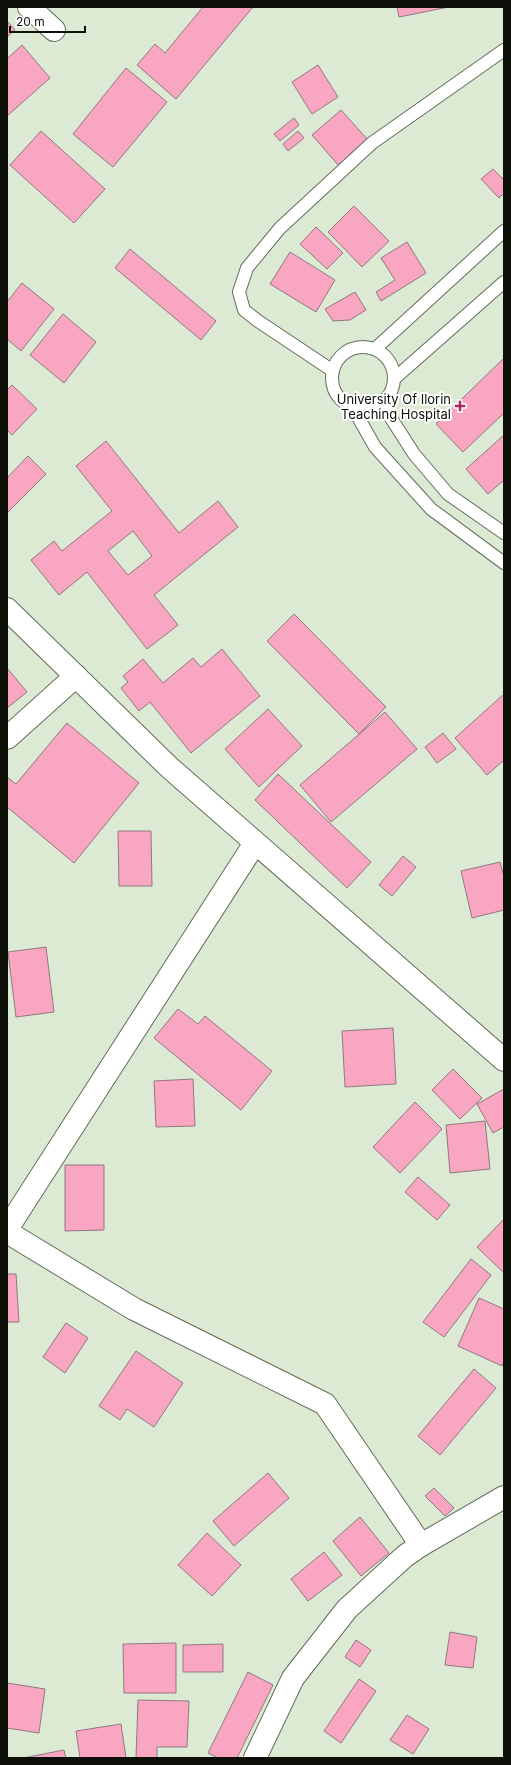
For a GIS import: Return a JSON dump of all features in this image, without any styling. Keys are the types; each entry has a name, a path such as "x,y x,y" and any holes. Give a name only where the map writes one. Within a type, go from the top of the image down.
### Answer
{"street":[{"path":"29,7 54,30"},
{"path":"7,609 170,768 504,1060"},
{"path":"7,738 76,676"},
{"path":"255,842 7,1231 134,1309 325,1404 421,1545"},
{"path":"255,1758 293,1678 347,1609 406,1556 421,1545 504,1497"}],"lane":[{"path":"333,371 244,310 240,292 247,268 280,228 372,143 504,50"},
{"path":"376,348 504,231"},
{"path":"395,378 504,282"},
{"path":"366,346 376,348 384,354 394,371 395,385 390,395 382,404 363,410 353,408 336,394 332,383 333,371 337,361 344,352 354,347 366,346"},
{"path":"382,404 414,454 448,494 504,534"},
{"path":"353,408 375,447 431,510 504,563"}],"building":[{"path":"203,7 253,7 176,99 137,65 155,44 165,53"},
{"path":"397,7 449,7 399,17"},
{"path":"7,21 15,30 7,37"},
{"path":"22,45 50,78 7,116 7,59"},
{"path":"318,65 338,97 312,114 292,82"},
{"path":"126,68 167,102 113,167 73,134"},
{"path":"341,110 368,140 339,166 312,135"},
{"path":"294,118 299,125 280,141 274,134"},
{"path":"41,131 105,189 74,223 10,165"},
{"path":"298,131 304,138 288,151 283,144"},
{"path":"493,169 504,180 504,193 499,198 481,179"},
{"path":"354,206 389,241 362,267 328,232"},
{"path":"316,227 343,253 327,269 300,244"},
{"path":"407,242 426,273 381,301 376,292 395,280 381,258"},
{"path":"130,249 216,321 201,340 115,268"},
{"path":"290,252 335,280 316,312 270,284"},
{"path":"22,283 54,309 21,351 7,339 7,302"},
{"path":"355,292 366,310 350,320 333,321 325,309"},
{"path":"63,314 96,342 64,383 30,355"},
{"path":"504,358 504,413 463,452 436,424"},
{"path":"12,385 37,409 12,435 7,430 7,390"},
{"path":"504,435 504,480 488,494 466,469"},
{"path":"106,441 179,533 218,501 238,527 154,595 178,625 147,649 87,572 59,595 31,560 54,541 62,551 112,511 76,466","holes":["133,531 152,556 128,575 108,551"]},
{"path":"28,456 46,474 7,513 7,478"},
{"path":"294,614 386,707 359,734 267,641"},
{"path":"222,649 260,696 191,753 150,702 139,711 121,688 128,682 123,676 143,659 163,683 193,658 201,667"},
{"path":"7,668 27,692 7,708"},
{"path":"504,694 504,760 487,775 455,738"},
{"path":"268,709 302,746 259,787 225,749"},
{"path":"385,712 417,749 331,822 300,785"},
{"path":"67,723 139,783 74,863 7,807 7,777 16,784"},
{"path":"443,733 456,749 437,763 425,747"},
{"path":"278,774 371,862 347,888 255,800"},
{"path":"118,831 151,831 152,886 119,886"},
{"path":"403,856 416,867 392,896 379,885"},
{"path":"500,862 504,877 504,910 472,918 461,871"},
{"path":"46,947 54,1012 16,1017 8,952"},
{"path":"178,1009 198,1024 205,1016 272,1071 241,1110 154,1038"},
{"path":"393,1028 396,1084 345,1087 342,1031"},
{"path":"453,1069 482,1098 460,1119 432,1090"},
{"path":"193,1079 195,1126 156,1127 154,1081"},
{"path":"504,1089 504,1127 493,1133 477,1104"},
{"path":"415,1102 442,1129 400,1173 373,1147"},
{"path":"485,1121 490,1169 450,1173 446,1125"},
{"path":"65,1165 104,1165 104,1230 65,1231"},
{"path":"418,1177 450,1205 437,1220 405,1192"},
{"path":"504,1219 504,1273 477,1247"},
{"path":"471,1259 491,1275 444,1337 423,1322"},
{"path":"7,1274 16,1274 19,1322 7,1322"},
{"path":"479,1298 504,1309 504,1361 502,1366 458,1346"},
{"path":"66,1323 88,1338 65,1373 43,1357"},
{"path":"136,1351 183,1383 154,1427 127,1409 120,1420 99,1406"},
{"path":"474,1369 496,1388 440,1455 418,1436"},
{"path":"268,1473 289,1498 234,1546 213,1521"},
{"path":"434,1488 454,1508 445,1516 425,1496"},
{"path":"360,1517 389,1553 361,1576 333,1541"},
{"path":"207,1533 241,1565 212,1596 178,1565"},
{"path":"324,1552 342,1575 308,1601 291,1579"},
{"path":"450,1632 477,1637 473,1668 445,1665"},
{"path":"356,1640 371,1650 360,1667 345,1657"},
{"path":"176,1643 176,1693 124,1693 123,1644"},
{"path":"223,1644 223,1672 183,1672 183,1645"},
{"path":"248,1672 273,1685 237,1758 218,1758 208,1753"},
{"path":"359,1679 376,1691 341,1743 324,1731"},
{"path":"7,1683 45,1689 39,1733 7,1728"},
{"path":"138,1700 189,1701 187,1747 157,1747 157,1758 136,1758"},
{"path":"407,1715 429,1729 413,1754 390,1740"},
{"path":"121,1724 126,1758 80,1758 76,1731"},
{"path":"64,1750 66,1758 23,1758"}],"place":[{"name":"University Of Ilorin Teaching Hospital","path":"460,406"}]}
